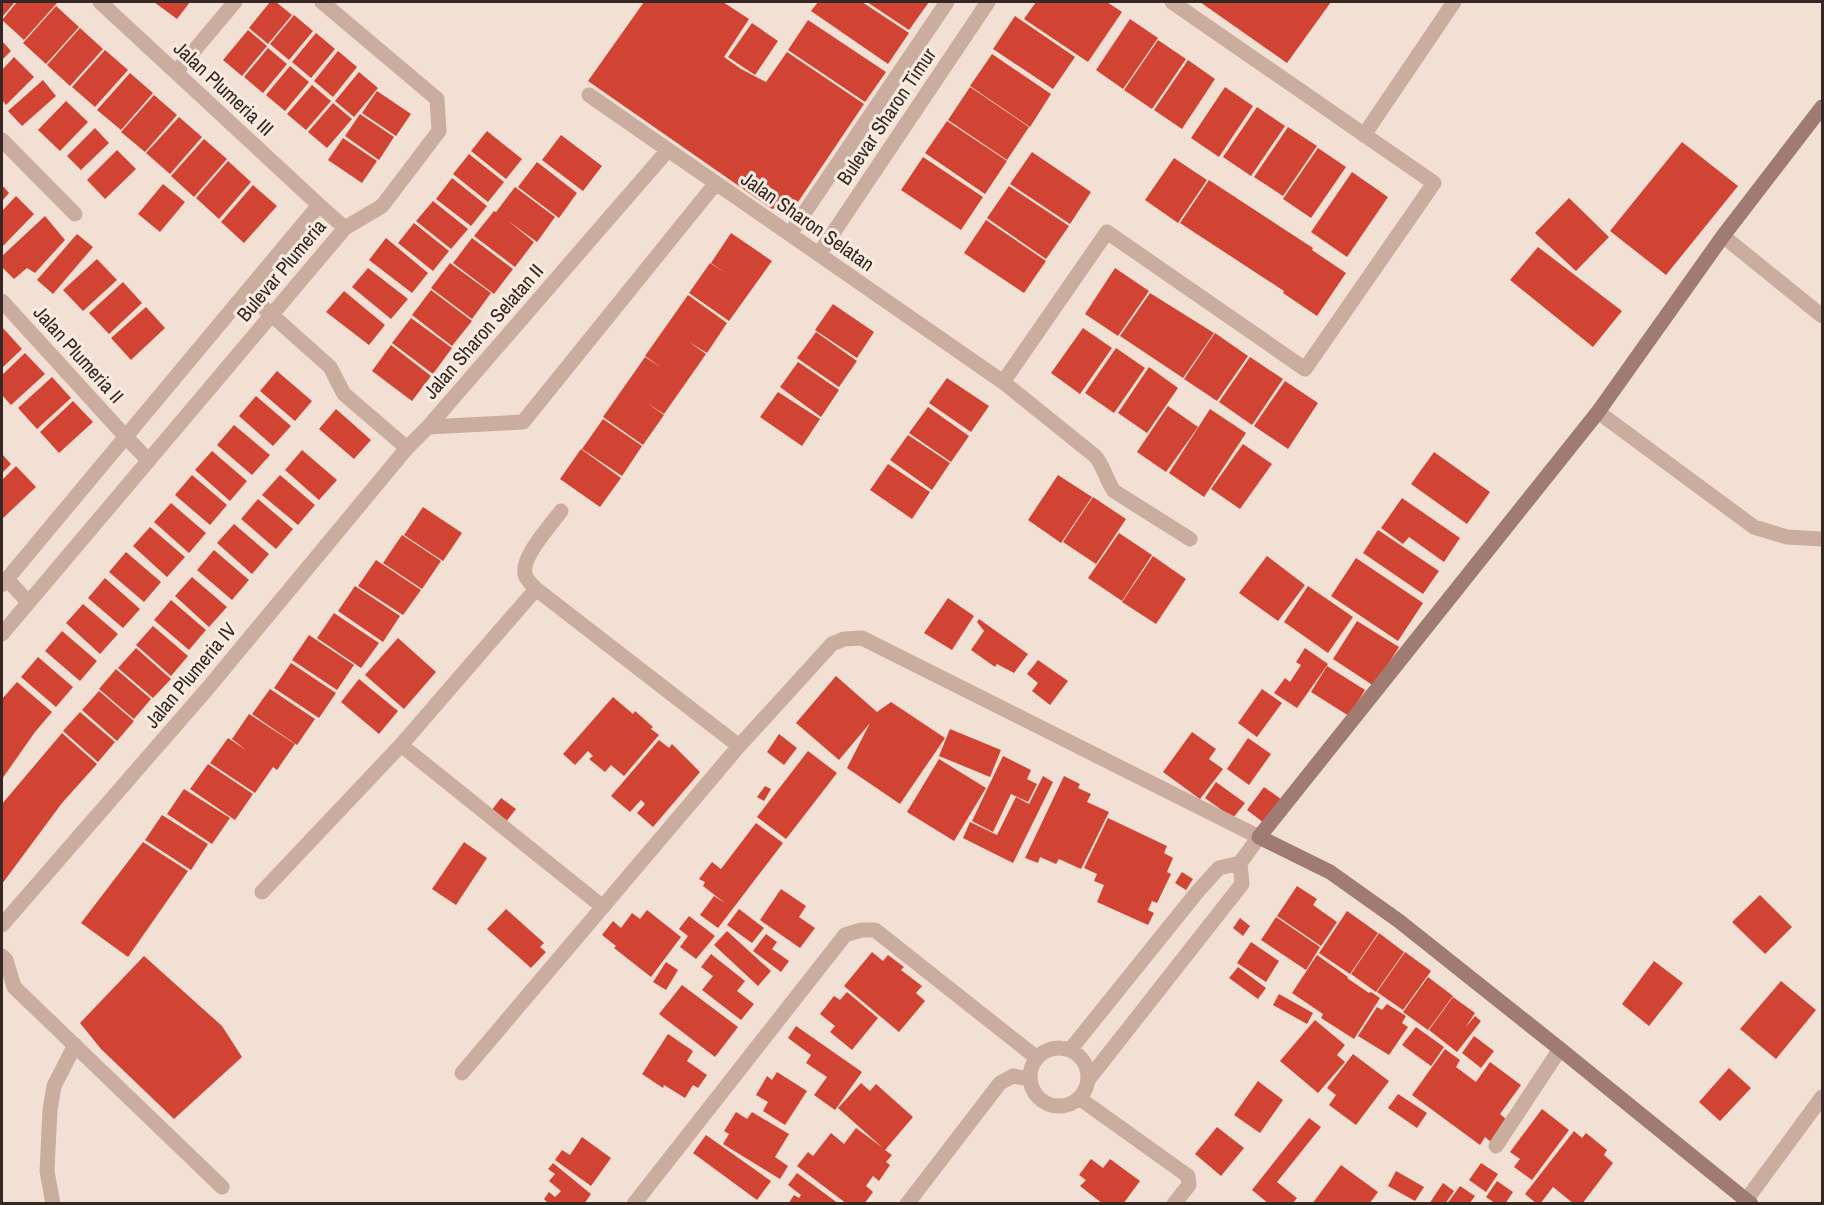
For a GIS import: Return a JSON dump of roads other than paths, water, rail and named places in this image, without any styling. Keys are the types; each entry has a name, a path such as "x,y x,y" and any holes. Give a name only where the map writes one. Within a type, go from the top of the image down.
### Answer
{"street":[{"name":"Jalan Plumeria III","path":"100,2 319,205"},
{"path":"176,72 235,2"},
{"path":"322,2 437,99 439,131 382,206 345,228"},
{"name":"Bulevar Sharon Timur","path":"790,234 947,2"},
{"name":"Bulevar Sharon Timur","path":"819,254 988,2"},
{"path":"1172,2 1434,183 1305,369 1107,232 1003,382 1095,456 1114,491 1190,539"},
{"path":"1364,135 1454,2"},
{"name":"Jalan Sharon Selatan","path":"589,95 1003,382"},
{"path":"1070,1050 1219,868 1240,863 1598,412 1724,236 1822,107"},
{"path":"2,141 75,214"},
{"name":"Jalan Sharon Selatan II","path":"428,427 668,150"},
{"name":"Jalan Sharon Selatan II","path":"428,427 522,422 716,183"},
{"name":"Bulevar Plumeria","path":"2,634 345,228 319,205 3,579"},
{"path":"1724,236 1822,316"},
{"path":"246,292 330,367 344,394 407,448"},
{"name":"Jalan Plumeria II","path":"2,300 148,460"},
{"path":"1598,412 1754,527 1786,537 1822,539"},
{"name":"Jalan Plumeria IV","path":"2,925 208,688 407,448 428,427"},
{"path":"561,511 531,552 524,566 525,577 536,589 739,746"},
{"path":"3,579 28,602"},
{"path":"262,892 401,745 536,589"},
{"path":"462,1073 739,746 832,644 844,639 862,638 1330,872 1424,940 1749,1201 1822,1096"},
{"path":"401,745 603,907"},
{"path":"1088,1080 1242,884 1240,863"},
{"path":"634,1203 845,935 861,930 875,930 1037,1058"},
{"path":"2,956 6,960 14,987 222,1187"},
{"path":"53,1203 47,1171 50,1110 54,1086 75,1045"},
{"path":"1058,1048 1070,1050 1080,1058 1086,1068 1088,1080 1086,1089 1079,1098 1063,1106 1044,1102 1037,1096 1030,1079 1031,1068 1037,1058 1047,1051 1058,1048"},
{"path":"1496,1146 1560,1048"},
{"path":"907,1203 1000,1083 1012,1076 1030,1079"},
{"path":"1079,1098 1188,1176 1189,1185 1174,1203"}]}
